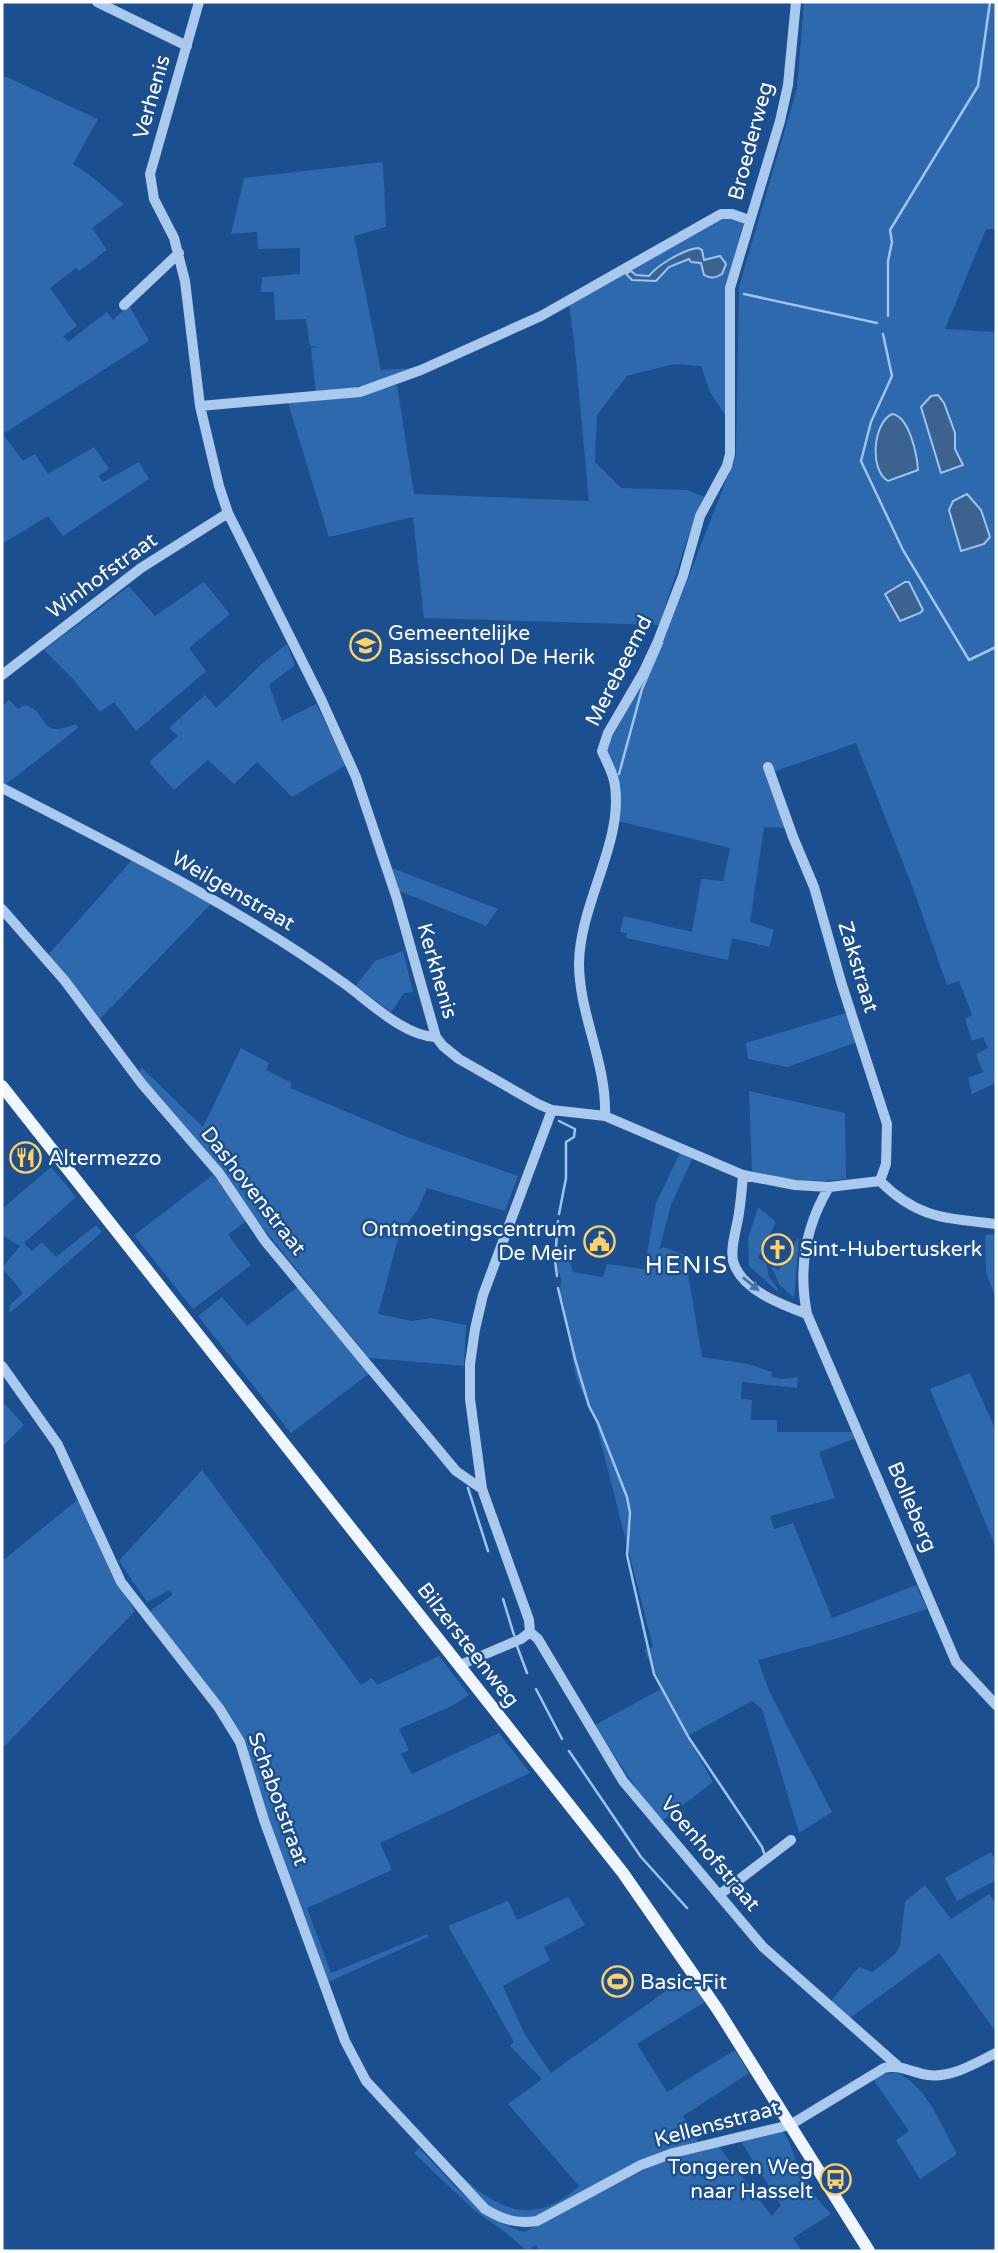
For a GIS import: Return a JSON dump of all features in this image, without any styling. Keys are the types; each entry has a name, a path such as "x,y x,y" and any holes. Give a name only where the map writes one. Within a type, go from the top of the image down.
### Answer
{"main road":[{"name":"Bilzersteenweg","path":"2,1086 615,1863 666,1932 869,2251"}],"street":[{"name":"Verhenis","path":"97,2 187,46 149,174 154,199 179,253 185,281 200,406 209,449 228,513"},
{"path":"187,46 200,2"},
{"name":"Broederweg","path":"730,288 788,85 796,2"},
{"path":"200,406 360,392 421,370 541,316 721,214 732,214 749,220"},
{"path":"124,305 179,253"},
{"name":"Merebeemd","path":"605,1116 606,1097 601,1064 581,986 579,965 584,924 615,815 615,784 602,751 608,733 659,641 683,576 700,516 727,466 730,454 730,288"},
{"name":"Kerkhenis","path":"228,513 356,777 397,899 436,1037 443,1046 459,1059 538,1104 552,1110 605,1116 743,1175 795,1185 829,1187 880,1181"},
{"name":"Winhofstraat","path":"2,675 141,568 228,513"},
{"name":"Zakstraat","path":"768,768 814,887 887,1124 886,1164 880,1181"},
{"name":"Weilgenstraat","path":"2,788 214,900 320,966 407,1029 424,1037 436,1037"},
{"name":"Dashovenstraat","path":"2,909 65,981 142,1083 219,1174 265,1241 343,1336 456,1471 482,1489"},
{"path":"460,1665 521,1639 530,1632 529,1620 482,1489 470,1399 470,1364 475,1329 496,1258 552,1110"},
{"path":"743,1175 732,1251 736,1268 746,1281 758,1290 807,1314"},
{"path":"880,1181 900,1199 923,1213 996,1224"},
{"name":"Bolleberg","path":"829,1187 820,1202 805,1244 803,1291 807,1314 956,1662 996,1705"},
{"name":"Schabotstraat","path":"2,1366 58,1445 121,1582 219,1708 240,1742 264,1820 345,2041 366,2081 485,2209 503,2220 525,2223"},
{"name":"Voenhofstraat","path":"530,1632 538,1639 624,1781 719,1895 764,1947 899,2067"},
{"path":"719,1895 791,1840"},
{"path":"899,2067 941,2075 974,2065 996,2053"},
{"name":"Kellensstraat","path":"525,2223 537,2221 652,2161 673,2153 790,2125 884,2068 899,2067"}],"shaded area":[{"path":"804,2 996,2 996,229 986,229 945,329 996,332 996,1083 972,1094 968,1078 983,1072 976,1054 988,1048 983,1037 972,1041 965,1019 972,1015 959,981 947,985 914,891 856,743 773,772 787,828 764,827 750,922 774,930 769,947 732,938 728,960 626,938 627,933 620,932 624,916 692,932 701,879 723,881 730,848 618,821 618,786 607,752 662,645 736,455 739,287 797,88"},
{"path":"2,75 98,119 73,164 124,204 92,228 107,250 79,271 76,268 50,288 77,326 63,336 68,342 107,312 113,320 129,305 149,341 3,434 23,461 35,454 48,474 94,447 109,469 98,476 103,482 139,462 149,479 63,536 48,516 2,544"},
{"path":"383,162 386,227 354,236 381,370 414,368 371,384 316,394 311,348 318,346 310,346 306,319 275,320 274,292 261,292 262,277 300,274 300,248 258,249 257,232 231,234 244,178"},
{"path":"731,218 743,223 726,290 727,418 710,392 701,366 674,364 627,376 597,415 595,462 621,488 687,490 705,497 695,516 659,625 424,618 413,517 329,537 288,403 361,394 397,385 414,494 589,501 569,304 717,219","holes":["698,248 704,260 720,256 703,270 701,262 691,262 690,259 669,267 659,279 640,281 631,271 636,275 649,276 672,258"]},
{"path":"698,248 702,250 704,260 720,256 726,264 722,274 713,278 706,276 701,263 691,262 689,259 669,267 656,281 632,280 626,274 631,271 636,275 649,276 672,258"},
{"path":"938,395 944,403 955,433 955,449 963,465 941,473 921,407 931,396"},
{"path":"892,414 898,416 907,428 914,446 918,470 888,481 878,467 876,447 881,427"},
{"path":"967,494 981,510 990,537 984,544 961,551 949,510 953,501"},
{"path":"204,582 230,614 189,648 206,671 136,731 114,702 100,712 44,650 129,586 155,616"},
{"path":"909,582 923,610 900,621 885,594"},
{"path":"287,644 295,665 269,685 282,721 316,704 346,765 292,797 257,762 234,784 208,760 174,790 149,762 178,736 169,728 205,695 216,708"},
{"path":"9,700 18,709 25,705 33,709 49,727 55,729 76,724 78,728 5,785 2,783 2,706"},
{"path":"132,860 211,904 99,1020 47,956"},
{"path":"392,868 498,909 486,926 399,891"},
{"path":"403,951 413,992 404,993 391,1012 356,986 375,961"},
{"path":"846,1013 857,1042 787,1067 748,1059 746,1043"},
{"path":"241,1048 269,1063 266,1070 292,1083 290,1088 407,1137 518,1176 505,1211 427,1188 418,1209 399,1235 378,1314 412,1321 431,1318 466,1325 464,1366 369,1358 137,1074 142,1068 203,1127"},
{"path":"749,1091 845,1113 846,1179 799,1180 752,1171"},
{"path":"680,1153 692,1159 671,1205 659,1250 663,1247 692,1257 688,1274 702,1357 748,1364 772,1372 771,1377 798,1377 797,1388 742,1382 741,1399 752,1400 751,1420 777,1420 777,1432 853,1432 856,1438 819,1452 835,1498 770,1516 774,1529 793,1523 832,1618 916,1585 927,1609 835,1639 758,1660 770,1693 832,1812 799,1833 762,1709 752,1701 687,1736 713,1782 662,1821 637,1790 595,1725 663,1688 644,1650 653,1647 596,1423 576,1378 560,1293 561,1278 557,1269 559,1250 569,1258 573,1272 603,1277 607,1264 644,1269 656,1203"},
{"path":"51,1167 76,1197 24,1243 32,1251 42,1242 56,1257 96,1225 102,1232 10,1313 9,1306 23,1293 2,1268 20,1246 2,1235 2,1209"},
{"path":"213,1175 248,1219 228,1235 251,1265 193,1309 134,1235"},
{"path":"758,1207 776,1222 758,1258 766,1263 769,1277 777,1291 749,1266 748,1239"},
{"path":"996,1234 996,1299 986,1272 985,1235"},
{"path":"798,1238 794,1298 780,1285 772,1267 779,1270"},
{"path":"300,1285 370,1373 291,1433 198,1316 222,1297 247,1326"},
{"path":"970,1373 996,1431 996,1548 930,1389"},
{"path":"2,1401 24,1425 2,1447"},
{"path":"202,1470 361,1685 372,1678 377,1685 439,1656 469,1695 452,1706 399,1729 409,1750 401,1754 412,1774 499,1733 530,1773 380,1843 392,1870 307,1908 331,1973 427,1934 428,1937 326,1983 247,1753 147,1613 172,1595 170,1590 147,1602 119,1561"},
{"path":"80,1498 117,1582 135,1611 2,1749 2,1561"},
{"path":"991,1852 996,1861 996,1880 957,1901 945,1878"},
{"path":"925,1885 951,1919 989,1894 996,1904 996,2032 939,1953 850,2018 831,2001 859,1967 873,1972 896,1953 900,1945 905,1902"},
{"path":"568,1897 585,1925 544,1947 550,1960 503,1986 524,2033 551,2073 688,1975 705,2002 637,2044 667,2092 735,2050 749,2073 683,2116 698,2141 631,2165 543,2215 509,2219 490,2210 461,2176 490,2198 518,2210 548,2206 563,2199 579,2186 508,2104 542,2079 510,2046 514,2042 448,1926 508,1901 517,1920"},
{"path":"896,2073 916,2086 924,2096 957,2154 920,2179 896,2140 909,2131 873,2079"},
{"path":"783,2131 807,2183 831,2214 793,2238 802,2251 539,2251 536,2245 531,2248 532,2251 527,2251 475,2211 414,2153 419,2148 479,2208 508,2226 524,2232 664,2160 719,2147 772,2216 781,2205 740,2140"}],"waterway":[{"path":"888,316 888,261 892,242 890,230 978,86 990,2"},
{"path":"744,294 877,323"},
{"path":"883,334 892,376 871,422 861,461 903,550 969,660 996,647"},
{"path":"619,774 642,689 662,643"},
{"path":"559,1121 575,1129 574,1137 566,1142 566,1178 559,1214"},
{"path":"557,1276 555,1260 558,1221"},
{"path":"558,1288 589,1406 627,1497 630,1513 627,1555 654,1674 689,1738 762,1847 765,1856"},
{"path":"468,1488 488,1551"},
{"path":"503,1599 514,1635"},
{"path":"517,1646 527,1673"},
{"path":"536,1689 562,1739"},
{"path":"569,1751 641,1857 687,1908"}],"place":[{"name":"Gemeentelijke Basisschool De Herik","path":"365,645"},
{"name":"Altermezzo","path":"25,1158"},
{"name":"Ontmoetingscentrum De Meir","path":"599,1241"},
{"name":"Sint-Hubertuskerk","path":"777,1249"},
{"name":"Basic-Fit","path":"617,1982"},
{"name":"Tongeren Weg naar Hasselt","path":"836,2179"}],"district":[{"name":"HENIS","path":"687,1265"}]}
